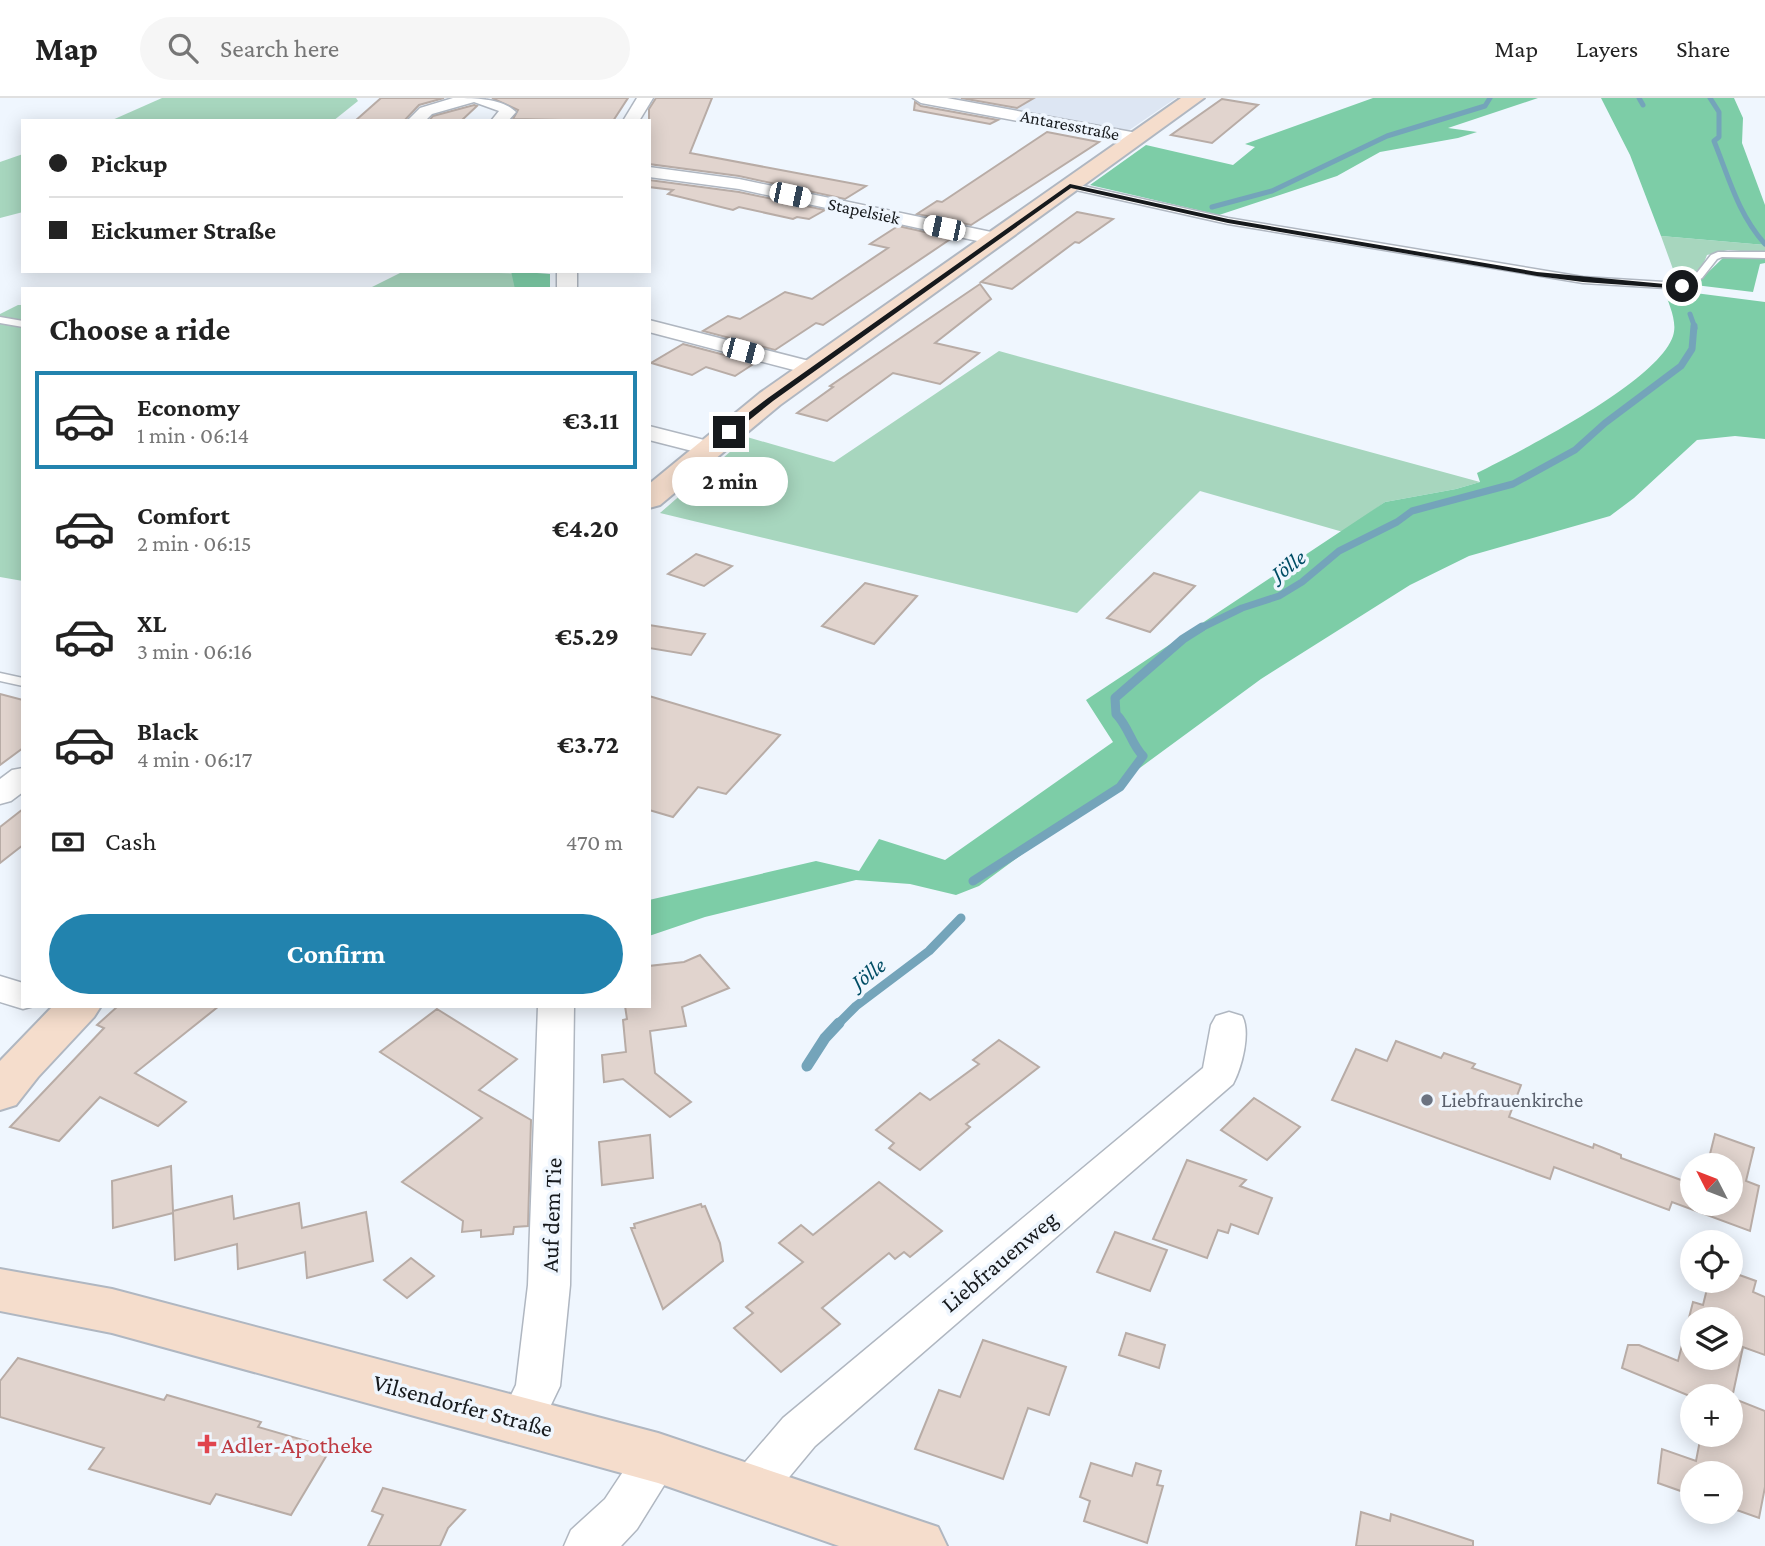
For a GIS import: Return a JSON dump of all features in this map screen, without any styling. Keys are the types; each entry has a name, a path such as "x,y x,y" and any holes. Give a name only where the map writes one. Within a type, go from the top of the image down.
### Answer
{"main road":[{"path":"651,497 708,448 813,369 1194,98"},
{"path":"0,1093 64,1010"},
{"name":"Vilsendorfer Straße","path":"0,1290 112,1311 658,1458 919,1546"}],"street":[{"path":"417,119 426,111 470,98"},
{"path":"478,98 505,108 508,112 501,119"},
{"path":"632,119 645,98"},
{"name":"Antaresstraße","path":"921,98 1137,138"},
{"name":"Stapelsiek","path":"651,172 728,182 996,239"},
{"path":"651,327 813,369"},
{"path":"651,434 708,448"},
{"path":"0,794 21,778"},
{"path":"0,988 21,996"},
{"name":"Auf dem Tie","path":"521,1420 538,1386 549,1285 556,1008"},
{"name":"Liebfrauenweg","path":"750,1490 799,1432 1220,1074 1229,1025"},
{"path":"588,1546 621,1514 658,1458"}],"lane":[{"path":"1070,186 1228,221 1583,280 1682,286 1699,276 1714,257 1721,254 1765,255"},
{"path":"0,320 21,324"},
{"path":"2,677 21,682"}],"shaded area":[{"path":"936,98 1176,98 1128,131"}],"green space":[{"path":"162,98 356,98 358,101 336,119 115,119"},
{"path":"1373,98 1538,98 1448,128 1477,132 1380,152 1337,176 1219,215 1090,185 1146,145 1233,165 1255,147 1245,144"},
{"path":"1601,98 1734,98 1743,118 1742,143 1765,205 1765,245 1661,236 1630,155"},
{"path":"21,155 21,213 0,218 0,162"},
{"path":"1661,236 1765,245 1765,253 1728,250 1707,255 1696,272 1678,283"},
{"path":"1725,256 1765,258 1765,263 1760,264 1753,292 1695,285"},
{"path":"400,273 550,274 550,287 372,287"},
{"path":"511,273 550,274 550,287 515,287"},
{"path":"1664,289 1765,302 1765,439 1735,436 1697,440 1634,498 1610,516 1469,556 1410,585 1261,679 979,886 956,895 910,884 856,880 705,917 651,935 651,900 816,861 859,871 879,839 945,860 1113,742 1086,700 1385,502 1480,482 1477,473 1586,414 1642,374 1662,354 1673,336 1673,318"},
{"path":"21,305 21,581 0,577 0,314"},
{"path":"999,351 1480,482 1385,502 1343,532 1200,491 1077,613 660,513 747,437 834,462"}],"building":[{"path":"381,98 444,98 419,105 406,119 357,119"},
{"path":"492,98 628,98 614,119 513,119 518,110"},
{"path":"656,98 712,98 690,153 866,186 845,199 739,176 651,164 649,109"},
{"path":"961,98 1034,98 1017,108"},
{"path":"1222,99 1258,105 1212,143 1171,135"},
{"path":"915,102 921,106 998,120 990,124 914,110"},
{"path":"477,106 463,119 431,119 433,116"},
{"path":"1047,132 1099,142 971,225 917,214 937,201 942,202"},
{"path":"651,180 739,192 825,210 809,219 793,219 739,207 733,210 668,194 673,190 651,187"},
{"path":"1077,212 1113,219 1079,243 1075,242 1012,289 981,282"},
{"path":"898,226 952,238 823,325 816,323 775,350 703,331 728,316 740,319 785,292 812,299 888,248 870,244"},
{"path":"980,284 991,299 935,343 979,353 940,384 893,373 827,421 797,413 833,387 830,386"},
{"path":"683,344 755,363 735,376 706,367 692,375 651,363"},
{"path":"696,554 732,566 704,586 668,574"},
{"path":"1154,573 1195,586 1150,632 1107,618"},
{"path":"865,583 917,596 874,644 822,626"},
{"path":"651,625 705,634 691,655 651,648"},
{"path":"0,694 21,699 21,749 0,765"},
{"path":"651,697 780,735 726,794 698,787 673,817 651,811"},
{"path":"21,811 21,847 0,863 0,827"},
{"path":"700,955 729,988 682,1007 686,1026 650,1031 655,1073 691,1102 670,1117 623,1079 604,1082 602,1055 626,1052 623,1020 627,1019 625,1008 651,1008 651,966 684,962"},
{"path":"116,1008 216,1008 135,1073 186,1102 158,1126 100,1097 59,1141 10,1127 104,1028 97,1025"},
{"path":"437,1009 517,1059 479,1090 531,1120 528,1226 514,1227 513,1234 481,1237 481,1230 462,1232 463,1221 402,1182 482,1118 380,1052"},
{"path":"999,1040 1039,1067 966,1124 970,1127 920,1170 889,1148 894,1143 876,1130 920,1093 930,1100 979,1064 973,1060"},
{"path":"1396,1041 1441,1058 1444,1053 1475,1064 1472,1068 1521,1085 1509,1117 1593,1148 1594,1144 1621,1155 1621,1158 1680,1180 1680,1205 1672,1202 1669,1210 1554,1167 1550,1179 1332,1100 1356,1049 1387,1061"},
{"path":"1254,1098 1300,1127 1267,1160 1221,1130"},
{"path":"1715,1134 1754,1148 1746,1181 1759,1186 1750,1231 1710,1216 1743,1216 1743,1153 1710,1153"},
{"path":"650,1135 653,1178 602,1185 599,1142"},
{"path":"1187,1160 1246,1180 1240,1186 1272,1198 1258,1234 1231,1224 1228,1233 1218,1230 1207,1258 1153,1239"},
{"path":"171,1166 173,1211 232,1196 234,1219 299,1203 302,1228 366,1212 373,1261 307,1278 305,1252 238,1269 237,1244 175,1260 173,1213 113,1228 112,1181"},
{"path":"879,1182 942,1231 910,1257 904,1252 895,1259 889,1253 822,1308 840,1324 781,1372 734,1328 753,1313 746,1307 803,1262 779,1243 801,1225 813,1235"},
{"path":"701,1204 702,1207 705,1206 720,1243 723,1261 663,1309 631,1228 635,1228 634,1224"},
{"path":"1115,1232 1167,1250 1150,1291 1097,1272"},
{"path":"411,1258 434,1276 407,1298 384,1280"},
{"path":"1743,1276 1756,1281 1753,1292 1765,1297 1765,1355 1743,1347 1743,1307 1692,1307 1693,1302 1703,1305 1706,1293 1743,1293"},
{"path":"1126,1333 1165,1345 1159,1368 1119,1355"},
{"path":"983,1340 1066,1367 1049,1415 1028,1408 1003,1479 915,1449 939,1390 960,1397"},
{"path":"1628,1345 1639,1345 1678,1361 1680,1353 1680,1370 1738,1370 1735,1384 1680,1384 1680,1392 1622,1368"},
{"path":"18,1358 164,1400 167,1395 261,1422 258,1427 331,1448 291,1515 216,1494 210,1504 89,1469 104,1448 0,1417 0,1381"},
{"path":"1743,1402 1765,1411 1765,1487 1759,1518 1743,1512 1743,1461 1696,1461 1699,1447 1743,1447"},
{"path":"1662,1449 1696,1461 1680,1461 1680,1491 1658,1483"},
{"path":"1091,1463 1132,1476 1136,1463 1161,1471 1157,1485 1163,1486 1147,1543 1084,1521 1090,1501 1080,1497"},
{"path":"383,1488 465,1510 448,1528 440,1546 368,1546 383,1515 372,1511"},
{"path":"1361,1512 1390,1521 1391,1514 1473,1541 1473,1546 1356,1546"}],"waterway":[{"path":"1212,207 1272,191 1387,136 1485,106 1490,98"},
{"path":"1639,98 1643,105"},
{"name":"Jölle","path":"1710,98 1719,112 1719,137 1714,141 1741,208 1765,244"},
{"name":"Jölle","path":"1690,314 1695,328"},
{"name":"Jölle","path":"1199,629 1242,608 1279,596 1302,582 1339,551 1397,522 1412,511 1513,484 1575,450 1605,423 1681,366 1692,349 1694,326"},
{"name":"Jölle","path":"973,881 1120,787 1143,756 1116,714 1115,698 1183,639 1202,627"},
{"name":"Jölle","path":"839,1023 856,1006 929,951 961,918"},
{"name":"Jölle","path":"807,1066 825,1038 839,1023"}],"place":[{"name":"Liebfrauenkirche","path":"1427,1100"},
{"name":"Adler-Apotheke","path":"207,1444"}],"route":[{"path":"729,432 770,399 1070,186 1228,221 1537,274 1583,280 1682,286"}]}
